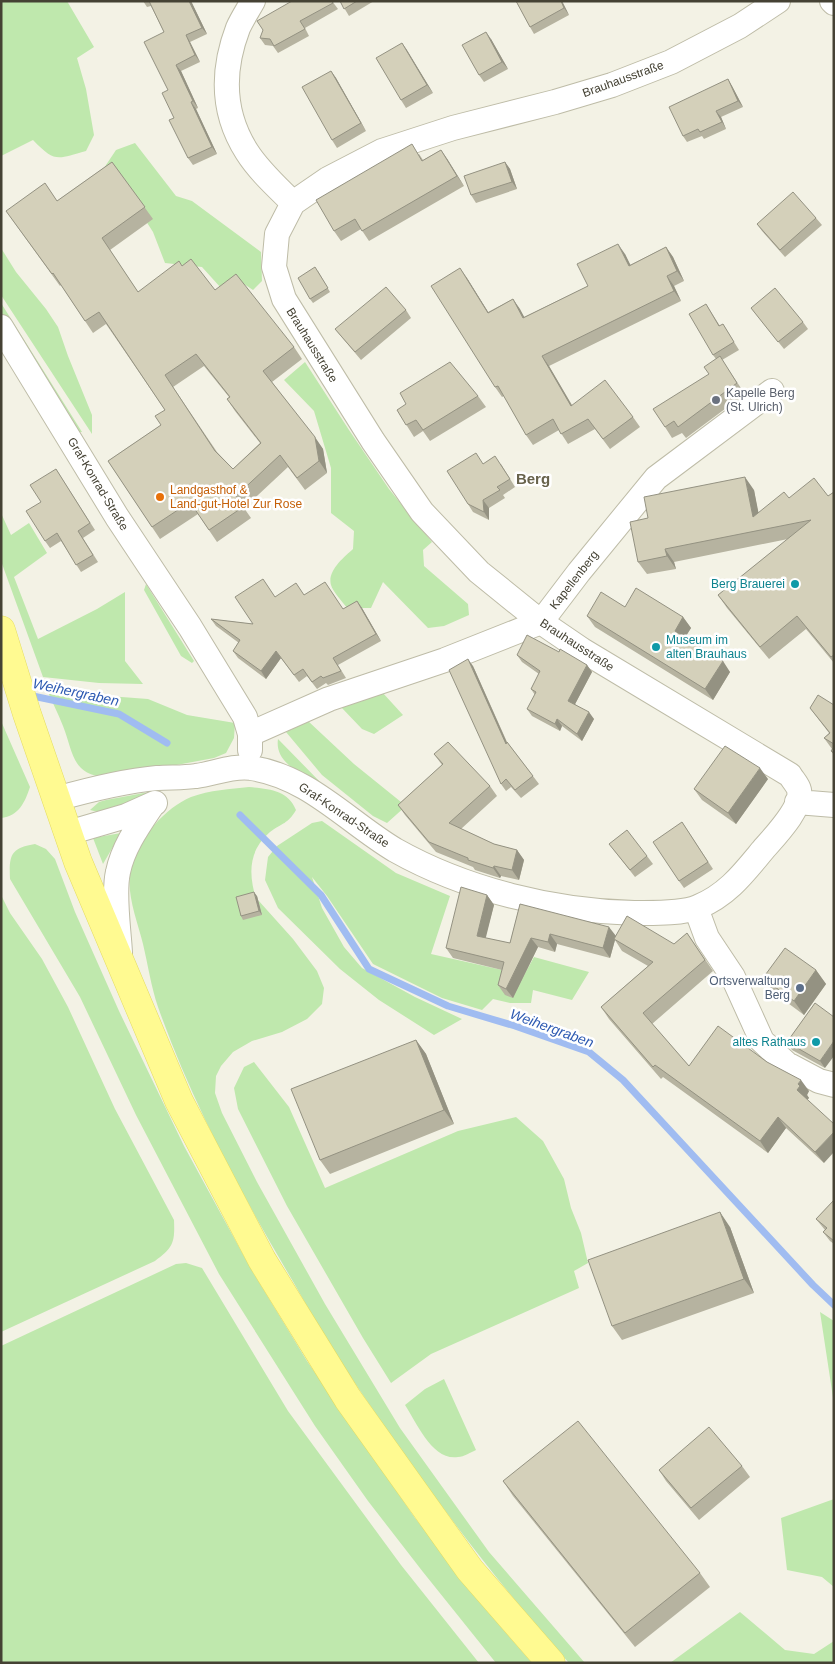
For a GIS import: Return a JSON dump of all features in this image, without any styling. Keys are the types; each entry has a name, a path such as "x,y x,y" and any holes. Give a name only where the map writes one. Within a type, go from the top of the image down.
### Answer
{"main road":[{"path":"2,634 27,714 78,862 179,1101 262,1260 348,1399 464,1562 551,1663"}],"street":[{"path":"252,1 239,27 231,51 226,74 227,97 235,130 248,153 268,178 293,203"},
{"name":"Brauhausstraße","path":"778,1 740,26 671,62 612,85 555,102 453,128 382,151 328,179 293,203 278,234 274,267 284,299 373,442 422,512 479,572 541,622 582,650 790,775 799,790 798,802"},
{"name":"Graf-Konrad-Straße","path":"1,328 117,517 190,627 245,717 250,734 249,767 274,773 320,796 396,850 463,880 519,898 578,909 618,912 658,913 696,908 717,896 736,882 784,825 798,802"},
{"name":"Kapellenberg","path":"250,734 329,699 444,660 541,622 579,572 656,478 772,391"},
{"path":"56,799 80,792 156,778 196,776 221,770 249,767"},
{"path":"68,834 126,816 153,804 196,776"},
{"path":"798,802 834,805"},
{"path":"121,965 117,909 118,873 125,850 136,829 153,804"},
{"path":"696,908 707,938 733,977 762,1041 788,1064 819,1081 834,1086"}],"green space":[{"path":"1,1 67,1 94,47 77,58 86,89 94,135 86,151 69,156 52,156 46,153 33,140 1,156"},
{"path":"135,143 176,196 192,201 261,252 262,281 253,290 244,284 221,288 202,267 165,263 153,232 119,179 102,171 116,150"},
{"path":"1,248 16,272 58,327 92,415 92,434 1,295"},
{"path":"1,303 82,432 76,432 1,312"},
{"path":"305,362 389,489 432,542 423,550 424,566 468,604 469,615 444,626 428,628 383,582 371,608 347,608 334,591 330,580 331,575 337,565 353,549 354,531 331,513 331,468 314,411 284,380"},
{"path":"1,513 11,535 29,523 47,553 14,577 38,639 97,609 125,592 125,661 143,684 99,683 43,677 1,561"},
{"path":"146,584 194,661 192,663 181,656 144,590"},
{"path":"46,687 82,694 148,699 187,715 235,723 234,738 226,753 214,758 107,778 95,776 80,767 72,754 63,726"},
{"path":"382,692 403,715 374,734 362,729 341,707"},
{"path":"1,721 30,787 26,798 17,811 1,818"},
{"path":"308,721 354,764 406,806 387,823 373,816 322,775 286,732"},
{"path":"278,739 325,787 301,774 286,763 278,748"},
{"path":"249,787 283,794 293,803 296,810 287,821 270,832 261,841 252,861 252,882 262,915 258,900 293,939 317,971 324,988 322,1004 307,1019 282,1032 252,1041 233,1052 221,1066 216,1076 215,1093 222,1113 257,1182 325,1304 400,1428 489,1552 585,1663 569,1663 506,1589 389,1434 335,1353 269,1241 234,1176 200,1110 171,1042 151,983 132,904 130,874 132,864 147,834 163,816 181,802 205,793"},
{"path":"160,790 139,800 102,813 90,810 99,802 106,800"},
{"path":"322,821 396,873 450,896 431,954 524,975 534,957 589,972 572,1000 533,990 531,1003 510,1003 493,999 482,1010 442,998 373,964 312,877 322,908 344,947 362,968 415,997 462,1019 434,1035 379,1000 340,969 278,908 265,880 268,857 277,846 312,823"},
{"path":"121,833 103,864 93,838"},
{"path":"35,844 46,849 55,859 75,912 119,1011 184,1146 251,1269 307,1361 415,1518 500,1626 532,1663 496,1663 368,1501 315,1426 219,1274 136,1115 80,997 10,879 10,864 13,854 20,848"},
{"path":"1,895 10,913 42,959 68,1007 115,1109 174,1220 174,1228 172,1244 155,1261 1,1332"},
{"path":"254,1062 289,1107 325,1188 458,1131 516,1117 543,1141 564,1179 571,1208 581,1233 588,1263 574,1271 579,1288 431,1354 391,1383 287,1206 238,1109 234,1088 244,1067"},
{"path":"186,1263 202,1268 288,1411 401,1565 479,1663 1,1663 1,1346 176,1264"},
{"path":"820,1312 834,1321 834,1404"},
{"path":"444,1379 476,1450 460,1457 449,1457 433,1447 405,1405 425,1389"},
{"path":"834,1499 834,1587 822,1577 787,1570 781,1518"},
{"path":"740,1612 785,1650 814,1654 834,1641 834,1663 670,1663"}],"building":[{"path":"149,1 189,1 202,28 186,35 195,55 176,65 212,147 188,158 169,120 174,118 162,93 168,90 144,42 164,32"},
{"path":"292,1 332,1 333,3 300,21 305,29 274,46 270,39 260,38 263,30 257,21"},
{"path":"340,1 357,1 344,9"},
{"path":"516,1 561,1 564,8 530,27"},
{"path":"486,32 502,62 479,75 462,45"},
{"path":"402,43 427,85 401,100 376,58"},
{"path":"331,71 361,123 332,140 302,87"},
{"path":"728,79 738,101 716,111 722,122 700,132 698,129 683,136 669,107"},
{"path":"412,144 422,161 441,150 457,176 362,231 355,219 334,231 316,200"},
{"path":"112,162 145,207 102,238 138,292 179,261 182,266 191,259 215,290 236,274 294,347 263,371 315,437 319,461 297,478 280,455 236,496 243,507 209,530 190,502 152,527 108,461 161,425 155,416 165,410 99,312 85,321 53,273 6,211 45,183 57,201","holes":["196,354 230,397 227,399 261,443 233,469 215,451 165,375"]},
{"path":"505,162 512,182 471,195 464,176"},
{"path":"793,192 816,218 780,250 757,224"},
{"path":"618,244 629,266 666,247 677,271 667,276 674,291 542,356 571,406 605,380 633,417 603,439 588,419 561,434 553,419 526,435 498,386 495,387 431,286 460,268 488,313 513,299 523,318 588,286 577,264"},
{"path":"315,267 328,288 310,299 298,278"},
{"path":"386,287 406,310 355,352 335,329"},
{"path":"775,288 803,322 778,342 751,308"},
{"path":"706,304 719,326 723,324 734,342 713,355 689,314"},
{"path":"720,356 737,383 678,427 674,421 665,427 653,409 709,374 704,367"},
{"path":"450,362 478,396 423,430 416,420 406,425 397,410 406,404 400,393"},
{"path":"476,453 483,464 495,456 510,479 497,487 500,490 483,500 484,512 468,504 447,471"},
{"path":"56,469 90,523 78,531 93,555 76,565 57,533 45,541 26,511 41,502 30,485"},
{"path":"745,477 753,517 784,492 789,498 814,478 828,496 834,492 834,655 831,657 797,616 760,647 718,595 811,520 665,549 667,556 638,562 630,522 648,518 644,497"},
{"path":"263,579 275,597 296,583 304,595 325,582 343,609 357,601 376,634 333,658 341,671 323,678 321,676 312,682 303,669 294,675 276,651 261,671 233,651 240,640 211,619 253,624 235,597"},
{"path":"636,588 683,617 675,631 723,661 705,689 587,616 601,592 625,607"},
{"path":"527,635 559,652 560,649 587,665 568,701 589,712 577,734 557,719 555,724 527,709 536,692 531,689 540,671 517,655"},
{"path":"468,659 506,744 507,742 533,776 515,790 506,779 501,784 449,670"},
{"path":"818,695 834,705 834,744 824,738 830,733 810,708"},
{"path":"448,742 490,786 449,823 494,844 517,850 512,870 494,866 493,868 468,860 468,858 429,842 398,805 443,764 434,754"},
{"path":"725,746 760,768 728,813 694,789"},
{"path":"682,822 708,862 679,881 653,842"},
{"path":"627,830 647,856 630,870 609,844"},
{"path":"461,887 487,895 477,936 510,943 520,904 609,927 603,948 550,934 548,942 531,938 506,989 498,985 504,962 446,948"},
{"path":"254,892 259,911 241,916 236,897"},
{"path":"627,916 674,944 687,933 705,960 643,1013 689,1066 718,1026 767,1062 801,1080 797,1090 834,1124 834,1132 815,1152 778,1117 760,1141 655,1065 653,1067 601,1007 653,962 614,939"},
{"path":"785,948 816,970 794,1001 763,978"},
{"name":"altes Rathaus","path":"815,1003 834,1017 834,1041 820,1061 787,1042"},
{"path":"416,1040 444,1110 320,1160 291,1089"},
{"path":"834,1200 834,1241 823,1232 827,1228 816,1219"},
{"path":"720,1212 744,1279 612,1326 588,1260"},
{"path":"578,1421 700,1573 625,1633 503,1481"},
{"path":"709,1427 742,1466 691,1508 659,1470"}],"waterway":[{"name":"Weihergraben","path":"28,695 119,714 167,743"},
{"name":"Weihergraben","path":"240,815 321,895 369,969 448,1006 515,1026 589,1052 623,1080 813,1285 834,1305"}],"place":[{"name":"Kapelle Berg (St. Ulrich)","path":"716,400"},
{"name":"Landgasthof & Land-gut-Hotel Zur Rose","path":"160,497"},
{"name":"Berg Brauerei","path":"795,584"},
{"name":"Museum im alten Brauhaus","path":"656,647"},
{"name":"Ortsverwaltung Berg","path":"800,988"},
{"name":"altes Rathaus","path":"816,1042"}],"district":[{"name":"Berg","path":"533,479"}]}
